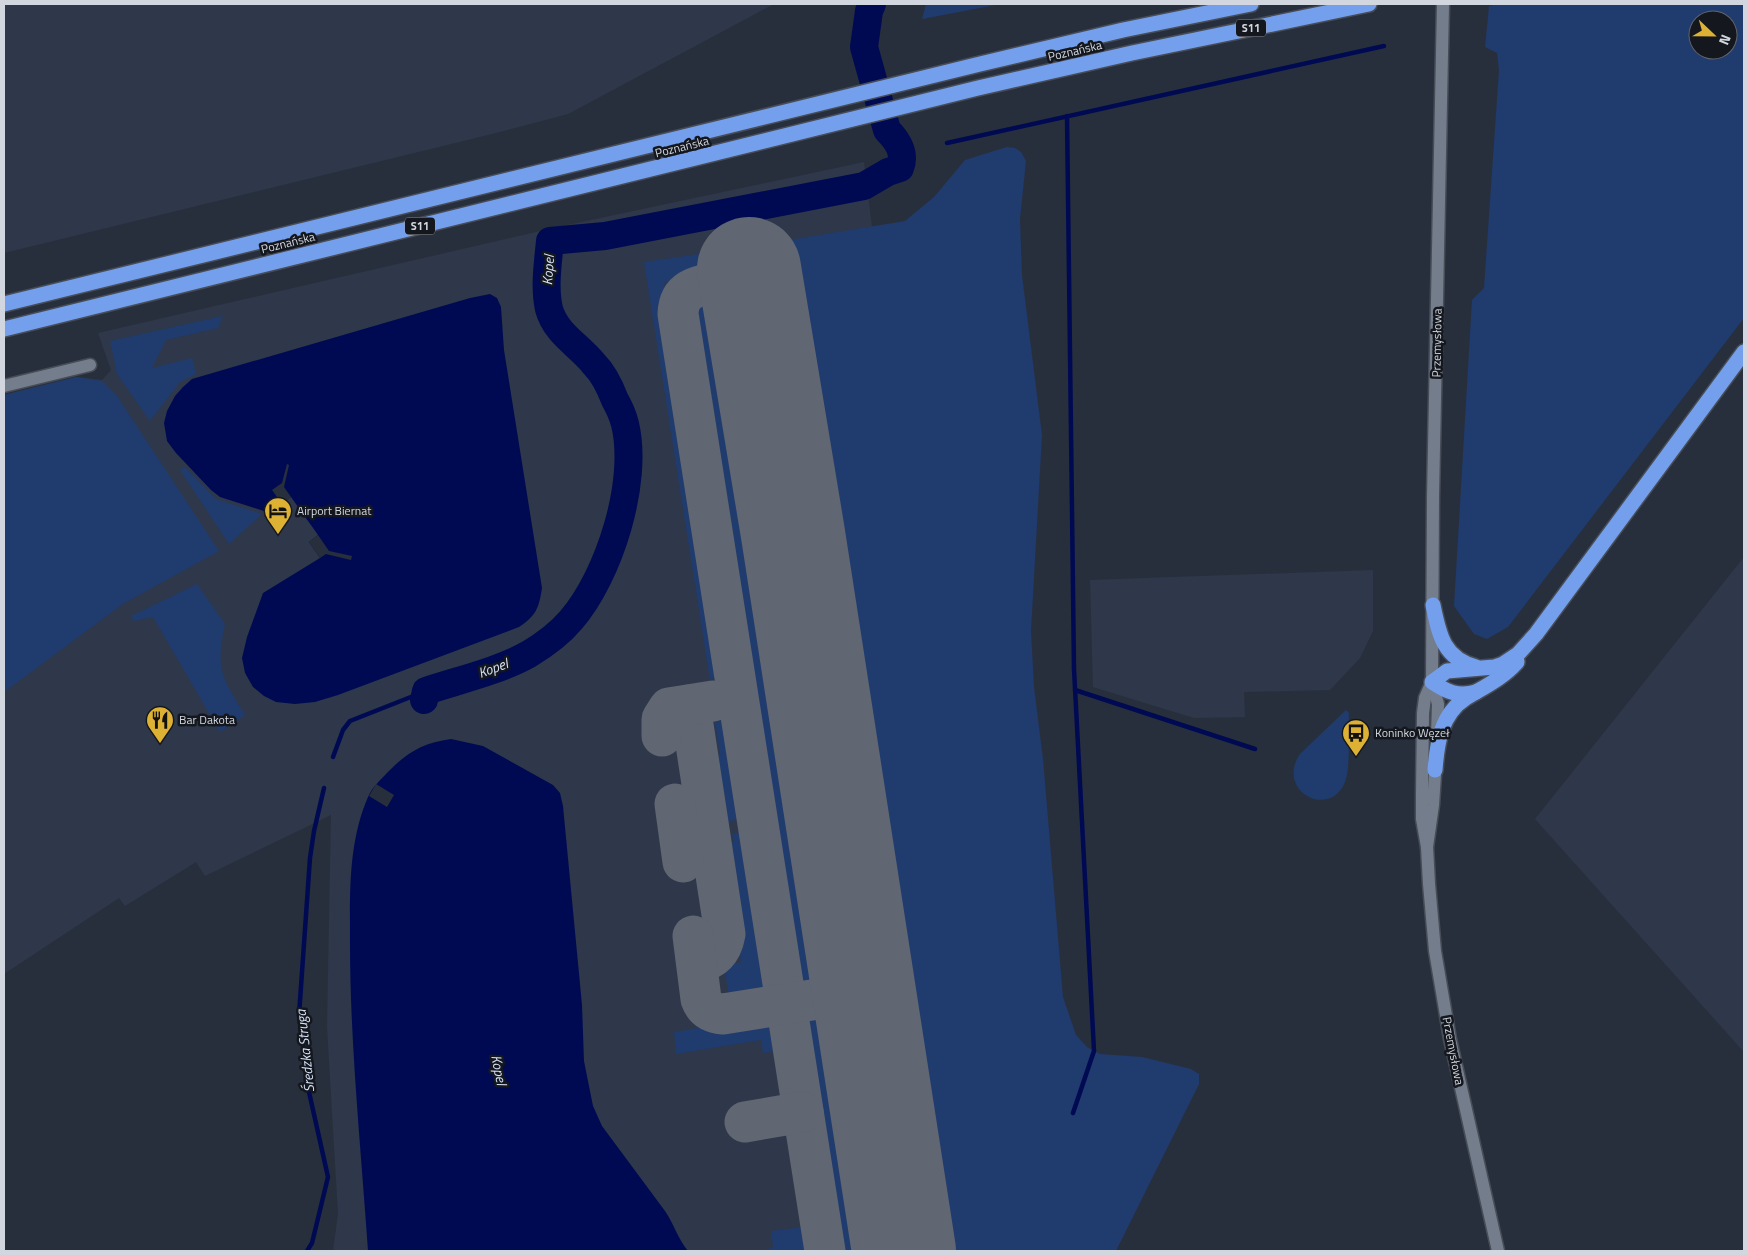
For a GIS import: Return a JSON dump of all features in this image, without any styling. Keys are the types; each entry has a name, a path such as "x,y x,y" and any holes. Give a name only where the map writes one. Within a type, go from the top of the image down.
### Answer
{"highway":[{"name":"Poznańska","path":"4,304 1123,30 1252,4"},
{"name":"Poznańska","path":"4,329 907,106 1132,53 1369,4"},
{"path":"1476,692 1457,695 1447,692 1432,682 1447,671 1494,667 1518,654 1536,634 1744,352"},
{"path":"1433,605 1440,637 1448,650 1462,662 1480,667"},
{"path":"1435,770 1438,742 1444,723 1455,707 1514,665 1527,650 1536,634"}],"street":[{"name":"Przemysłowa","path":"1427,847 1433,805 1439,712 1432,682 1433,497 1443,4"},
{"path":"4,386 90,364"},
{"name":"Przemysłowa","path":"1432,682 1423,714 1422,819 1427,847 1435,950 1445,1015 1498,1251"}],"shaded area":[{"path":"4,4 774,4 568,114 4,253"},
{"path":"926,4 1001,4 922,19"},
{"path":"1498,4 1744,4 1744,318 1508,627 1487,639 1474,634 1454,606 1472,300 1484,288 1499,70 1497,53 1485,47 1489,6"},
{"path":"1007,147 1015,148 1021,152 1026,161 1020,219 1022,275 1042,435 1031,631 1034,687 1043,759 1063,997 1076,1035 1087,1047 1100,1054 1142,1057 1191,1069 1199,1074 1199,1084 1116,1251 927,1251 771,243 905,221 934,197 965,160"},
{"path":"864,162 872,227 1034,1251 333,1251 338,1214 327,1027 331,815 205,876 196,862 125,906 119,898 4,974 4,395 76,377 102,380 111,370 98,333 558,227"},
{"path":"727,250 718,273 664,283 726,673 710,680 644,262"},
{"path":"721,292 734,301 840,976 832,988 800,993 793,987 688,315 696,299 704,295"},
{"path":"223,316 218,328 166,340 152,368 192,358 196,374 180,382 150,421 117,374 110,341"},
{"path":"76,377 102,381 117,396 219,551 123,604 4,692 4,395"},
{"path":"185,467 216,499 262,514 229,544 180,470"},
{"path":"1744,557 1744,1052 1535,819"},
{"path":"1373,570 1373,631 1360,658 1330,690 1244,692 1245,717 1194,718 1093,687 1090,580"},
{"path":"197,584 225,624 221,663 226,682 245,715 220,732 153,617 134,621 131,616"},
{"path":"1346,710 1349,713 1349,748 1345,782 1338,793 1328,799 1318,800 1308,796 1299,789 1294,779 1294,767 1300,754"},
{"path":"703,720 710,720 715,756 720,755 715,721 733,722 747,813 741,820 728,821 724,790 714,791"},
{"path":"742,832 750,837 775,990 769,998 736,1004 729,997 724,966 741,962 725,867 735,864 731,843 734,842 732,834"},
{"path":"835,1006 846,1014 884,1251 834,1251 798,1020 804,1011"},
{"path":"772,1016 779,1022 782,1042 776,1051 763,1053 761,1040 676,1054 674,1032 758,1018 759,1024 763,1021 762,1018"},
{"path":"811,1226 816,1251 769,1251 768,1249 773,1247 771,1231"}],"water":[{"path":"490,294 497,298 501,307 504,350 542,588 536,611 519,627 338,695 315,702 295,704 276,702 264,696 253,687 245,673 242,658 247,637 263,593 320,558 309,542 318,535 291,497 267,512 220,497 211,490 167,441 164,423 167,411 175,396 192,379 470,298"},
{"path":"451,739 483,746 553,785 560,793 563,806 582,1005 584,1061 593,1106 602,1126 665,1211 681,1242 688,1251 368,1251 356,1096 350,981 350,905 354,850 361,814 378,782 401,760 415,750 431,743"}],"pier":[{"path":"287,464 289,465 284,487 291,497 282,504 272,490 282,483"},
{"path":"318,535 329,551 352,556 351,560 326,554 320,558 309,542"},
{"path":"376,784 394,795 387,807 369,796"}],"waterway":[{"name":"Kopel","path":"424,700 426,691 517,660 546,643 557,634 571,620 585,601 597,579 618,527 628,473 628,447 625,424 611,390 601,372 562,332 552,318 547,292 550,241 605,236 864,186 888,172 900,168 902,163 900,148 895,138 887,130 864,47 869,11 872,4"},
{"path":"947,143 1384,46"},
{"path":"1067,116 1074,669 1094,1051 1073,1113"},
{"path":"1075,690 1255,749"},
{"name":"Średzka Struga","path":"333,757 343,730 350,721 426,691"},
{"name":"Średzka Struga","path":"307,1251 312,1243 328,1177 309,1092 299,1015 310,858 324,788"}],"taxiway":[{"path":"754,302 750,291 741,283 733,281 719,282 703,285 691,290 682,299 678,314 825,1251"},
{"path":"662,736 662,719 669,708 713,701"},
{"path":"690,705 725,934 722,945 716,954 708,960 697,963"},
{"path":"675,804 683,862"},
{"path":"693,936 701,999 707,1008 715,1013 723,1014 863,992"},
{"path":"745,1122 803,1112"}],"runway":[{"path":"749,269 793,534 904,1251"}],"place":[{"name":"Airport Biernat","path":"278,535"},
{"name":"Bar Dakota","path":"160,744"},
{"name":"Koninko Węzeł","path":"1356,757"}]}
